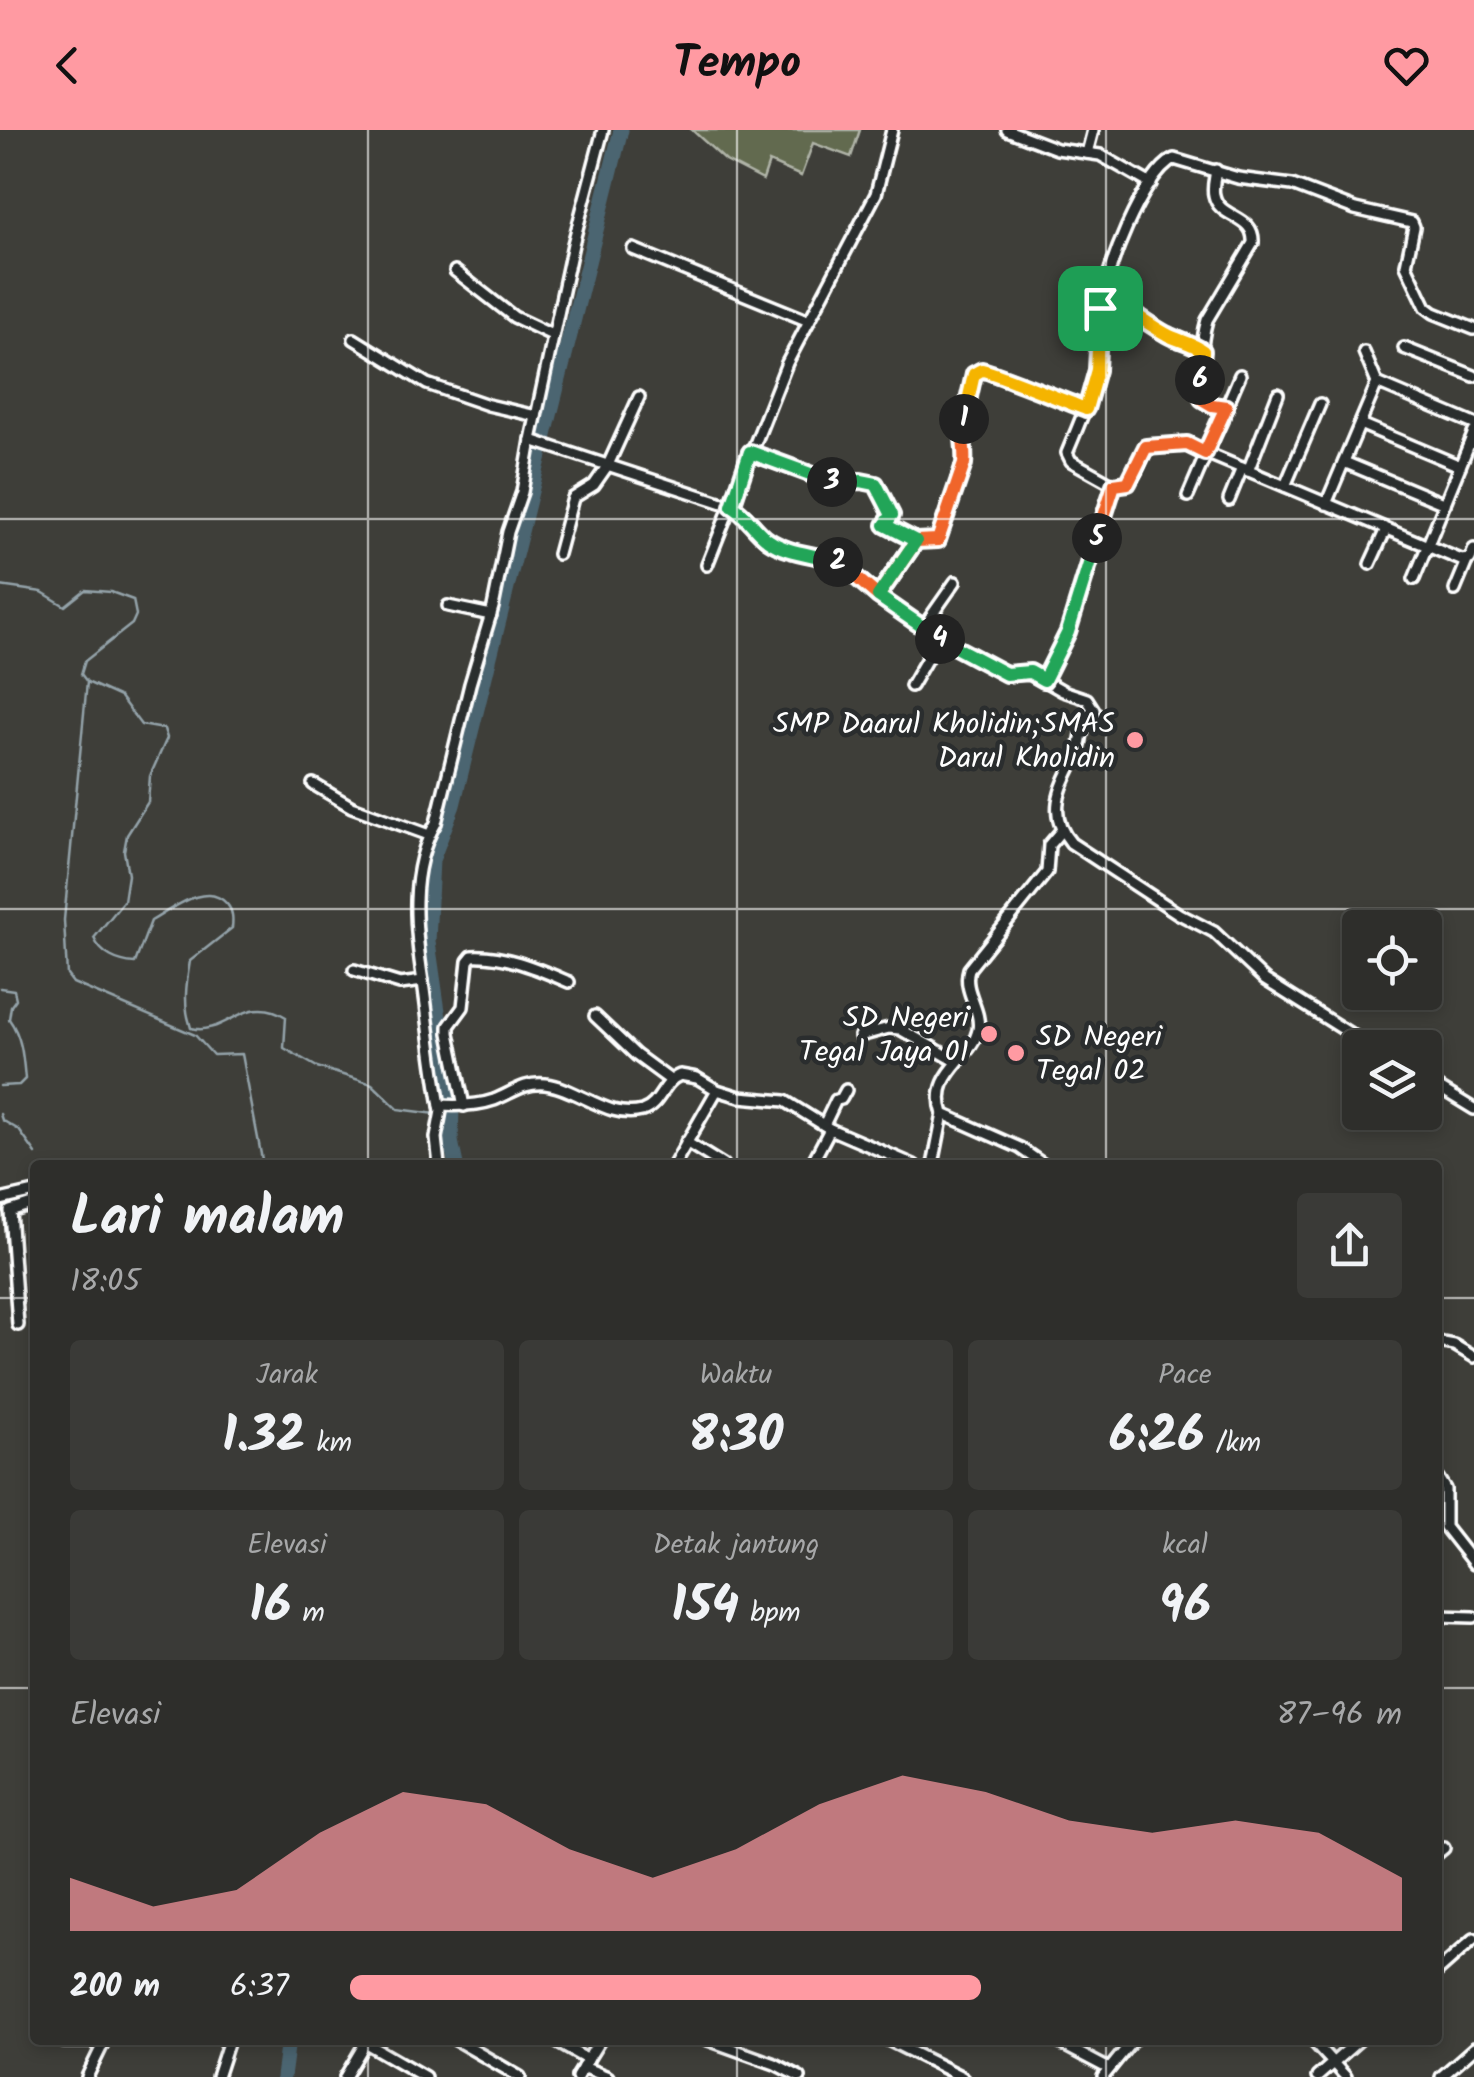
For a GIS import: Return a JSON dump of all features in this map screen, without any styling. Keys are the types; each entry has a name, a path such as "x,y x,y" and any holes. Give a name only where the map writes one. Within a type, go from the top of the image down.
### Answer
{"street":[{"path":"439,1160 436,1138 440,1105 416,946 420,864 436,823 535,442 536,416 552,334 603,130"},
{"path":"707,565 787,363 876,194 892,130"},
{"path":"1007,130 1034,135 1057,149 1100,155 1151,184"},
{"path":"1087,152 1093,130"},
{"path":"1467,561 1187,444 1150,444 1133,478 1114,485 1068,456 1097,370 1102,298 1117,246 1151,184 1166,164 1174,160 1247,180 1292,185 1354,209 1412,222 1406,265 1426,306 1434,314 1474,329"},
{"path":"1216,170 1214,197 1218,206 1251,227 1254,234 1253,243 1208,320 1200,394 1206,402 1226,407"},
{"path":"633,249 809,321"},
{"path":"454,271 514,317 552,334"},
{"path":"1102,298 1203,351"},
{"path":"354,339 427,384 536,416"},
{"path":"1404,348 1474,376"},
{"path":"1364,352 1377,383 1474,424"},
{"path":"750,452 835,483 876,484 892,515 885,525 916,541 938,540 964,464 966,452 961,438 974,374 981,370 996,373 1014,384 1086,409"},
{"path":"1188,496 1240,376"},
{"path":"1326,504 1377,383"},
{"path":"1229,500 1278,394"},
{"path":"558,554 573,498 594,485 608,465 639,398"},
{"path":"1285,486 1320,404"},
{"path":"1360,424 1460,466"},
{"path":"1414,579 1474,432"},
{"path":"535,442 732,506 770,542 839,563 922,629 942,640 1006,674 1030,672 1087,699 1094,710 1083,730 1078,754 1063,780 1058,800 1060,831 1071,843 1179,914 1214,932 1278,989 1344,1030"},
{"path":"1344,462 1444,504"},
{"path":"1044,680 1068,632 1114,485"},
{"path":"1370,564 1386,529"},
{"path":"878,596 916,541"},
{"path":"1455,590 1474,549"},
{"path":"922,629 955,582"},
{"path":"448,606 491,615"},
{"path":"911,686 930,652 942,640"},
{"path":"313,784 356,809 429,835"},
{"path":"935,1160 942,1114 941,1091 978,1026 966,982 969,969 1047,872 1050,845 1060,831"},
{"path":"464,1106 449,1026 463,1007 468,961 472,956 488,956 534,968 569,982"},
{"path":"354,970 400,984 422,981"},
{"path":"595,1016 636,1056 670,1080"},
{"path":"860,1036 900,1029 956,1060"},
{"path":"440,1105 464,1106 493,1100 519,1087 545,1084 610,1108 633,1112 650,1107 670,1080 686,1075 740,1097 785,1101 827,1127 903,1160"},
{"path":"1442,1089 1474,1109"},
{"path":"677,1160 717,1090"},
{"path":"813,1160 836,1100 846,1090"},
{"path":"942,1114 1007,1142 1036,1160"},
{"path":"686,1142 715,1160"},
{"path":"0,1200 30,1193"},
{"path":"18,1324 10,1210 30,1204"},
{"path":"1442,1343 1474,1356"},
{"path":"1442,1484 1442,1533"},
{"path":"1445,1526 1474,1564"},
{"path":"1442,1616 1474,1617"},
{"path":"1442,1967 1474,1939"},
{"path":"87,2077 100,2045"},
{"path":"217,2077 227,2045"},
{"path":"346,2077 365,2045"},
{"path":"372,2045 406,2072 424,2077"},
{"path":"465,2045 520,2077"},
{"path":"560,2045 608,2077"},
{"path":"577,2077 597,2045"},
{"path":"722,2045 800,2077"},
{"path":"898,2045 962,2077"},
{"path":"1062,2045 1106,2073 1129,2045"},
{"path":"1316,2045 1346,2077"},
{"path":"1317,2077 1353,2045"},
{"path":"1442,2077 1474,2048"}],"green space":[{"path":"692,130 860,130 851,157 813,143 801,176 769,162 763,180 726,161"}],"waterway":[{"path":"455,1160 452,1108 428,942 432,860 453,805 621,130"},
{"path":"0,586 42,592 65,606 85,590 111,592 133,600 136,615 132,624 85,661 81,674 87,682 120,697 141,725 164,729 167,738 150,776 148,802 127,835 124,901 94,938 101,949 116,959 135,963 151,921 189,899 219,897 230,909 232,928 190,961 186,1003 191,1028 215,1026 248,1011 272,1010 286,1017 284,1048 317,1067 372,1084 398,1109 436,1114"},
{"path":"87,682 64,920 67,975 73,983 195,1035 213,1055 242,1054 262,1160"},
{"path":"0,988 14,990 16,999 9,1019 19,1040 25,1079 19,1085 0,1086"},
{"path":"0,1114 2,1120 19,1130 36,1154"},
{"path":"283,2077 287,2045"}],"place":[{"name":"SMP Daarul Kholidin;SMAS Darul Kholidin","path":"1135,740"},
{"name":"SD Negeri Tegal Jaya 01","path":"989,1034"},
{"name":"SD Negeri Tegal 02","path":"1016,1053"}],"route":[{"path":"1100,308 1099,356 1086,409 1014,384 996,373 981,370 974,374 962,425 964,464 940,536 938,540 916,541 878,596 846,566 770,542 732,506 750,452 835,483 876,484 891,509 892,515 885,525 916,541 878,596 922,629 1006,674 1030,672 1044,680 1061,652 1114,485 1133,478 1150,444 1187,444 1205,453 1226,407 1202,399 1203,351 1191,342 1167,335 1116,302 1102,298 1100,308"}]}
